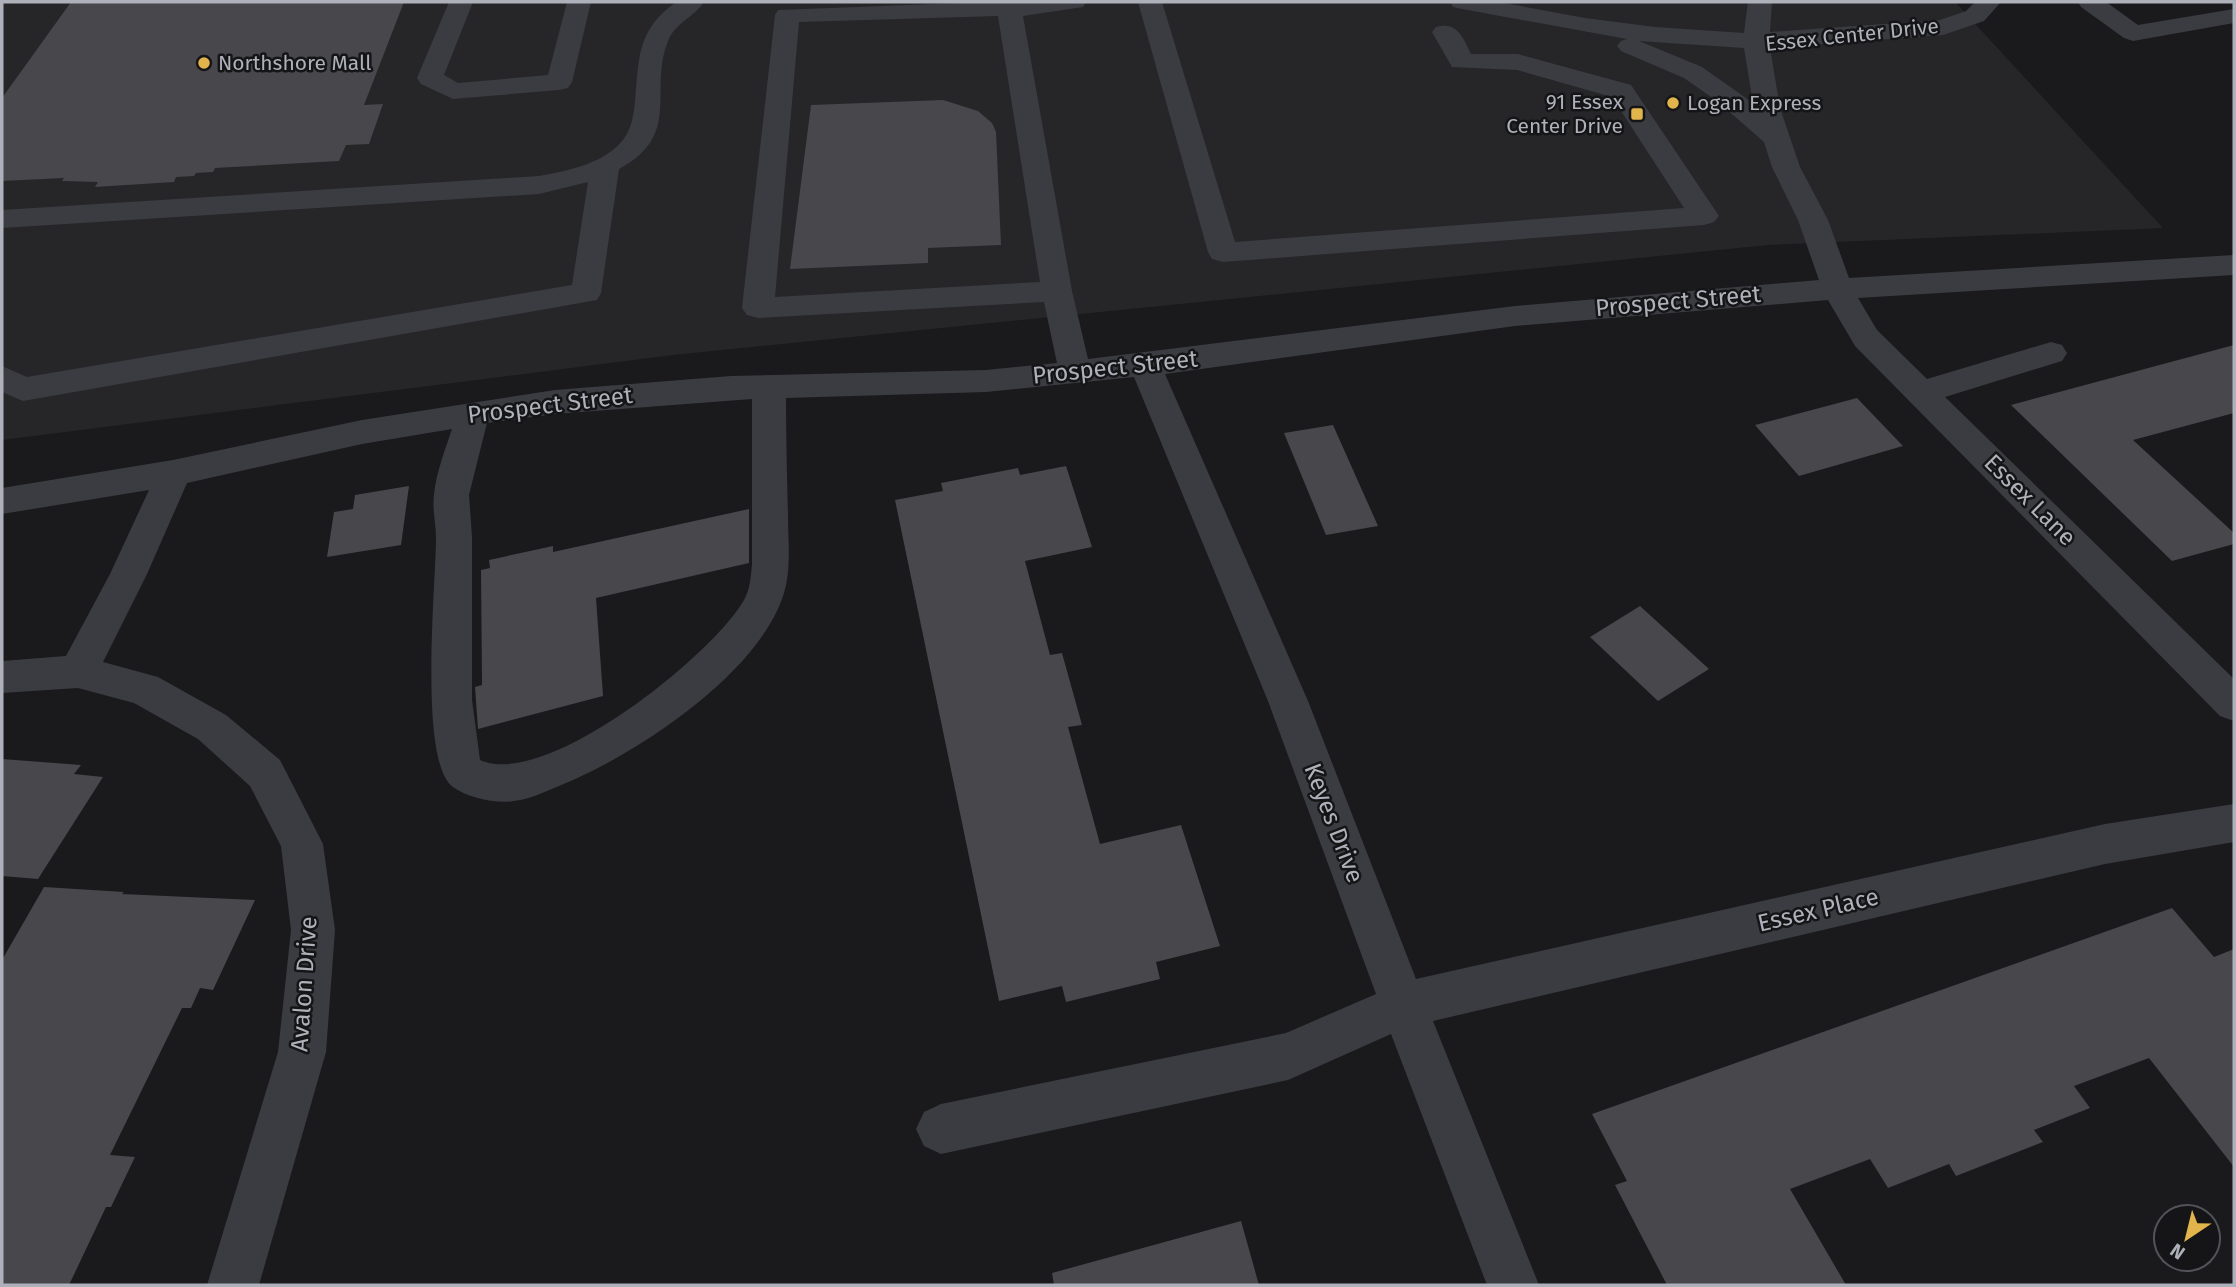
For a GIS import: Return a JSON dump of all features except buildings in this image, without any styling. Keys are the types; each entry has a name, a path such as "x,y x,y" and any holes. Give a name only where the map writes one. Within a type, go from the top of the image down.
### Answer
{"street":[{"path":"461,2 430,78 453,90 559,82 579,2"},
{"path":"2,219 539,185 570,179 605,166 632,147 645,126 652,44 661,28 679,10 692,2"},
{"path":"1057,291 758,308 787,15 1009,9 1074,2"},
{"path":"1150,2 1223,252 1704,216 1622,91 1518,62 1461,62 1441,23 1453,2"},
{"path":"1462,2 1521,15 1655,35 1756,41 1760,2"},
{"name":"Essex Center Drive","path":"1837,289 1813,220 1786,167 1767,108 1756,41 1905,32 1943,27 1975,16 1989,2"},
{"path":"2090,2 2133,33 2234,16"},
{"path":"1009,9 1057,291 1076,372"},
{"path":"1521,15 1673,61 1701,75 1777,139"},
{"path":"2,377 23,389 586,293 605,166"},
{"name":"Prospect Street","path":"2,501 173,473 336,437 473,413 653,393 769,386 986,381 1145,365 1515,316 1837,289 2234,265"},
{"name":"Essex Lane","path":"1837,289 1866,338 2234,704"},
{"path":"1922,393 2051,353"},
{"name":"Keyes Drive","path":"1145,365 1288,701 1513,1285"},
{"path":"473,413 452,491 454,535 451,604 456,755 466,774 480,779 514,783 601,746 670,704 729,645 761,605 769,580 770,564 769,386"},
{"path":"78,672 118,601 173,473"},
{"name":"Avalon Drive","path":"2,677 78,672 144,690 212,727 265,773 302,844 313,930 302,1052 233,1285"},
{"name":"Essex Place","path":"941,1129 1288,1056 1403,1005 2105,844 2234,823"}],"shaded area":[{"name":"Northshore Mall","path":"2,2 1955,2 2163,228 1768,245 673,355 2,440"}],"place":[{"name":"Northshore Mall","path":"204,63"},
{"name":"Logan Express","path":"1673,103"},
{"name":"91 Essex Center Drive","path":"1637,114"}]}
